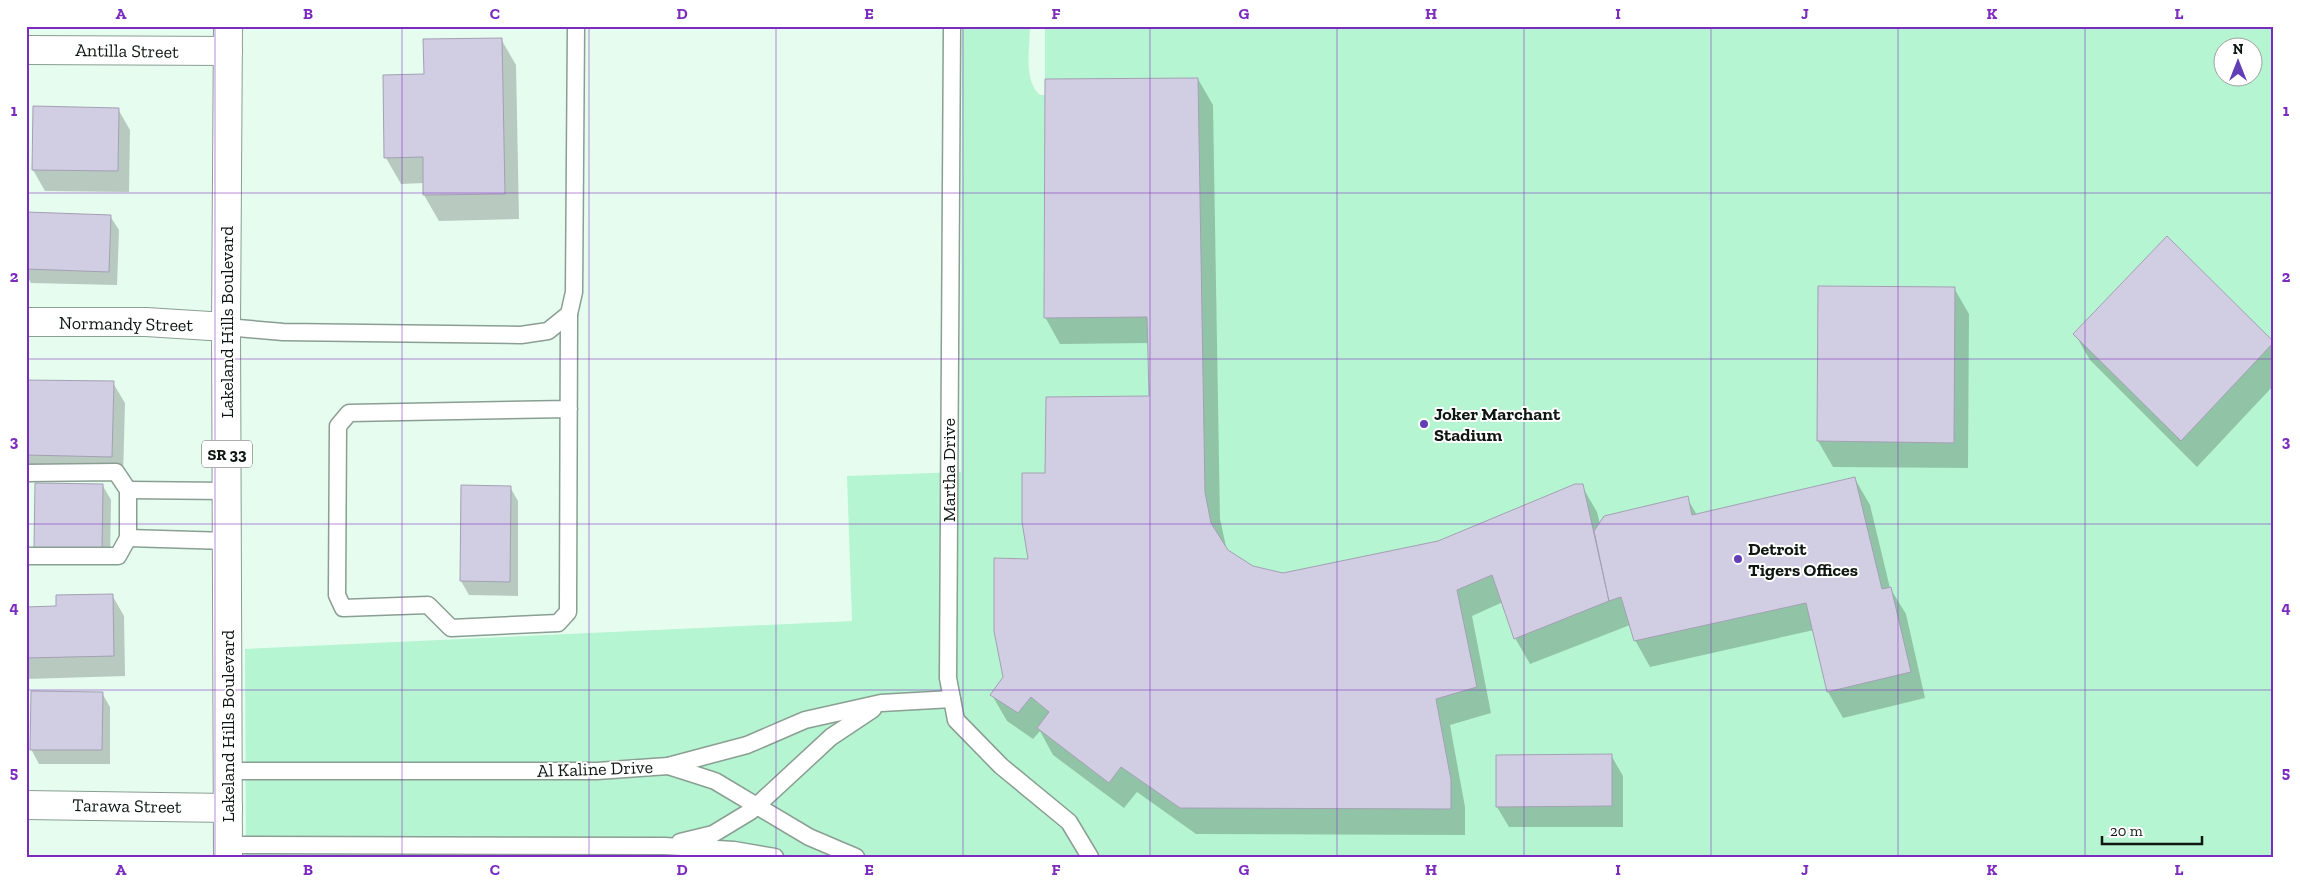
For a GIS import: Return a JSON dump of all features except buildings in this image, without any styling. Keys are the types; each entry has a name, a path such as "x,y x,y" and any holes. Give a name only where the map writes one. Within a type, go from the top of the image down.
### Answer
{"main road":[{"name":"Antilla Street","path":"26,50 228,39"},
{"name":"Lakeland Hills Boulevard","path":"228,39 226,327 228,851"},
{"name":"Normandy Street","path":"26,322 146,322 226,327"},
{"name":"Tarawa Street","path":"26,805 228,808"}],"lane":[{"path":"569,409 349,412 338,426 336,595 344,608 428,605 451,628 558,623 568,612 569,409 569,314 574,292 576,26"},
{"name":"Martha Drive","path":"952,26 948,678 956,720 1001,766 1069,822 1090,857"},
{"path":"226,327 283,332 521,335 548,331 569,314"},
{"path":"26,473 116,472 128,490 128,538 118,556 26,556"},
{"path":"128,490 227,490"},
{"path":"128,538 227,541"},
{"name":"Al Kaline Drive","path":"228,771 596,771 668,766 747,745 805,720 881,703 952,699"},
{"path":"664,846 713,834 757,805 831,737 881,703"},
{"path":"668,766 715,781 809,836 856,857"},
{"path":"228,851 664,846 734,850 775,857"}],"green space":[{"path":"962,26 1030,26 1029,73 1035,89 1040,95 1045,95 1045,26 2274,26 2274,857 246,857 245,649 852,621 847,476 961,472"}],"place":[{"name":"Joker Marchant Stadium","path":"1424,424"},
{"name":"Detroit Tigers Offices","path":"1738,559"}]}
